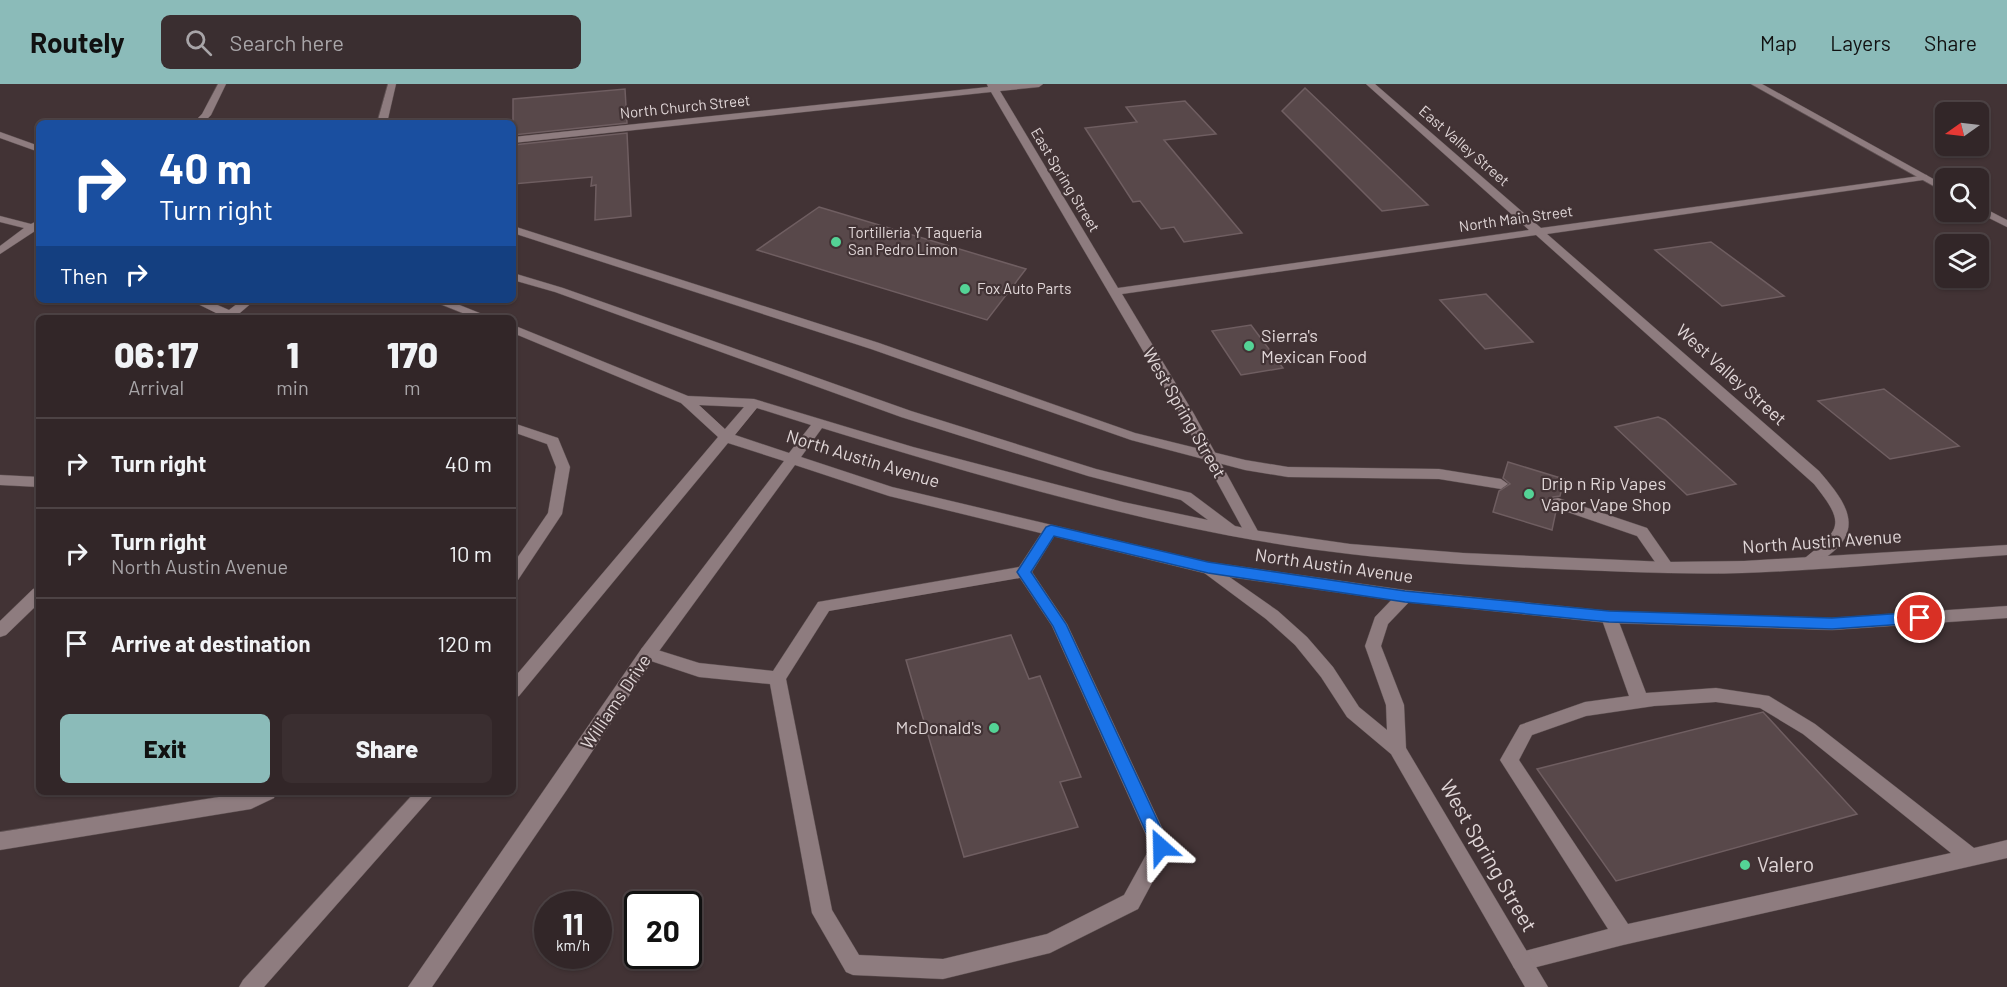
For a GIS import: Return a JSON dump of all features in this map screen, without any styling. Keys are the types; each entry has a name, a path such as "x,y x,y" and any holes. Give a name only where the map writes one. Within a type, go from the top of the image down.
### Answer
{"street":[{"path":"201,120 222,84"},
{"path":"383,120 392,84"},
{"name":"North Church Street","path":"516,140 992,87 1039,84"},
{"name":"East Valley Street","path":"1370,84 1539,231"},
{"path":"1755,84 1935,184"},
{"name":"East Spring Street","path":"992,87 1114,292"},
{"path":"0,135 36,148"},
{"name":"North Main Street","path":"1114,292 1923,177"},
{"path":"1989,214 2007,224"},
{"path":"0,219 36,226"},
{"path":"0,251 36,227"},
{"path":"516,230 875,346 1131,436 1210,456 1288,472 1439,474 1501,484"},
{"name":"West Valley Street","path":"1539,231 1652,329 1707,383 1814,474 1834,498 1842,520 1838,539 1810,562"},
{"path":"516,277 559,290 906,414 1093,473 1186,496 1233,531"},
{"name":"West Spring Street","path":"1114,292 1187,414 1252,534"},
{"path":"202,303 224,315"},
{"path":"230,315 245,303"},
{"path":"444,303 477,315"},
{"name":"North Austin Avenue","path":"516,330 687,400 754,404 909,450 1123,507 1233,531 1350,549 1452,558 1667,568 1744,567 2007,550"},
{"name":"North Austin Avenue","path":"687,400 726,437 889,490 1208,568 1405,596 1609,617 1832,624 2007,612"},
{"path":"516,687 754,404"},
{"name":"Williams Drive","path":"419,987 560,785 648,653 820,422"},
{"path":"516,428 553,441 563,467 555,514 516,572"},
{"path":"0,480 36,482"},
{"path":"1558,503 1642,532 1667,568"},
{"path":"1024,572 1059,624 1161,847 1131,902 1050,943 943,969 853,965 822,913 777,678 824,606 1024,572 1051,530"},
{"name":"West Spring Street","path":"1208,568 1272,615 1301,641 1327,672 1353,712 1397,749 1537,987"},
{"path":"0,631 36,596"},
{"name":"West Spring Street","path":"1397,749 1395,705 1373,646 1381,621 1405,596"},
{"path":"1609,617 1640,700"},
{"path":"648,653 699,670 777,678"},
{"path":"1623,935 1509,760 1526,730 1585,709 1640,700 1716,695 1763,701 1809,729 1971,857"},
{"path":"0,841 251,801 262,795"},
{"path":"250,987 411,801"},
{"path":"1521,961 1623,935 2007,849"}],"building":[{"path":"1305,88 1428,205 1382,211 1282,111"},
{"path":"625,89 627,123 516,135 513,99"},
{"path":"1185,101 1216,134 1164,140 1242,233 1184,242 1174,227 1161,229 1140,201 1133,202 1085,128 1137,122 1126,107"},
{"path":"627,133 631,216 595,220 596,185 591,186 592,177 516,184 516,145"},
{"path":"819,207 1026,269 987,320 757,250"},
{"path":"1711,242 1784,296 1722,306 1655,250"},
{"path":"1486,294 1533,342 1485,349 1440,300"},
{"name":"Sierra's Mexican Food","path":"1251,325 1283,368 1241,375 1212,331"},
{"path":"1884,389 1959,446 1890,459 1818,401"},
{"path":"1658,417 1665,420 1736,484 1687,495 1615,427"},
{"name":"Drip n Rip Vapes Vapor Vape Shop","path":"1508,462 1564,479 1560,496 1553,497 1549,502 1551,508 1556,511 1552,530 1493,512 1499,491 1510,484 1503,478"},
{"name":"McDonald's","path":"1011,635 1029,679 1040,676 1081,777 1060,782 1078,827 964,857 906,660"},
{"name":"Valero","path":"1763,712 1857,814 1616,881 1537,769"}],"place":[{"name":"Tortilleria Y Taqueria San Pedro Limon","path":"836,242"},
{"name":"Fox Auto Parts","path":"965,289"},
{"name":"Sierra's Mexican Food","path":"1249,346"},
{"name":"Drip n Rip Vapes Vapor Vape Shop","path":"1529,494"},
{"name":"McDonald's","path":"994,728"},
{"name":"Valero","path":"1745,865"}],"route":[{"path":"1161,847 1059,624 1024,572 1051,530 1208,568 1405,596 1609,617 1832,624 1920,618"}]}
